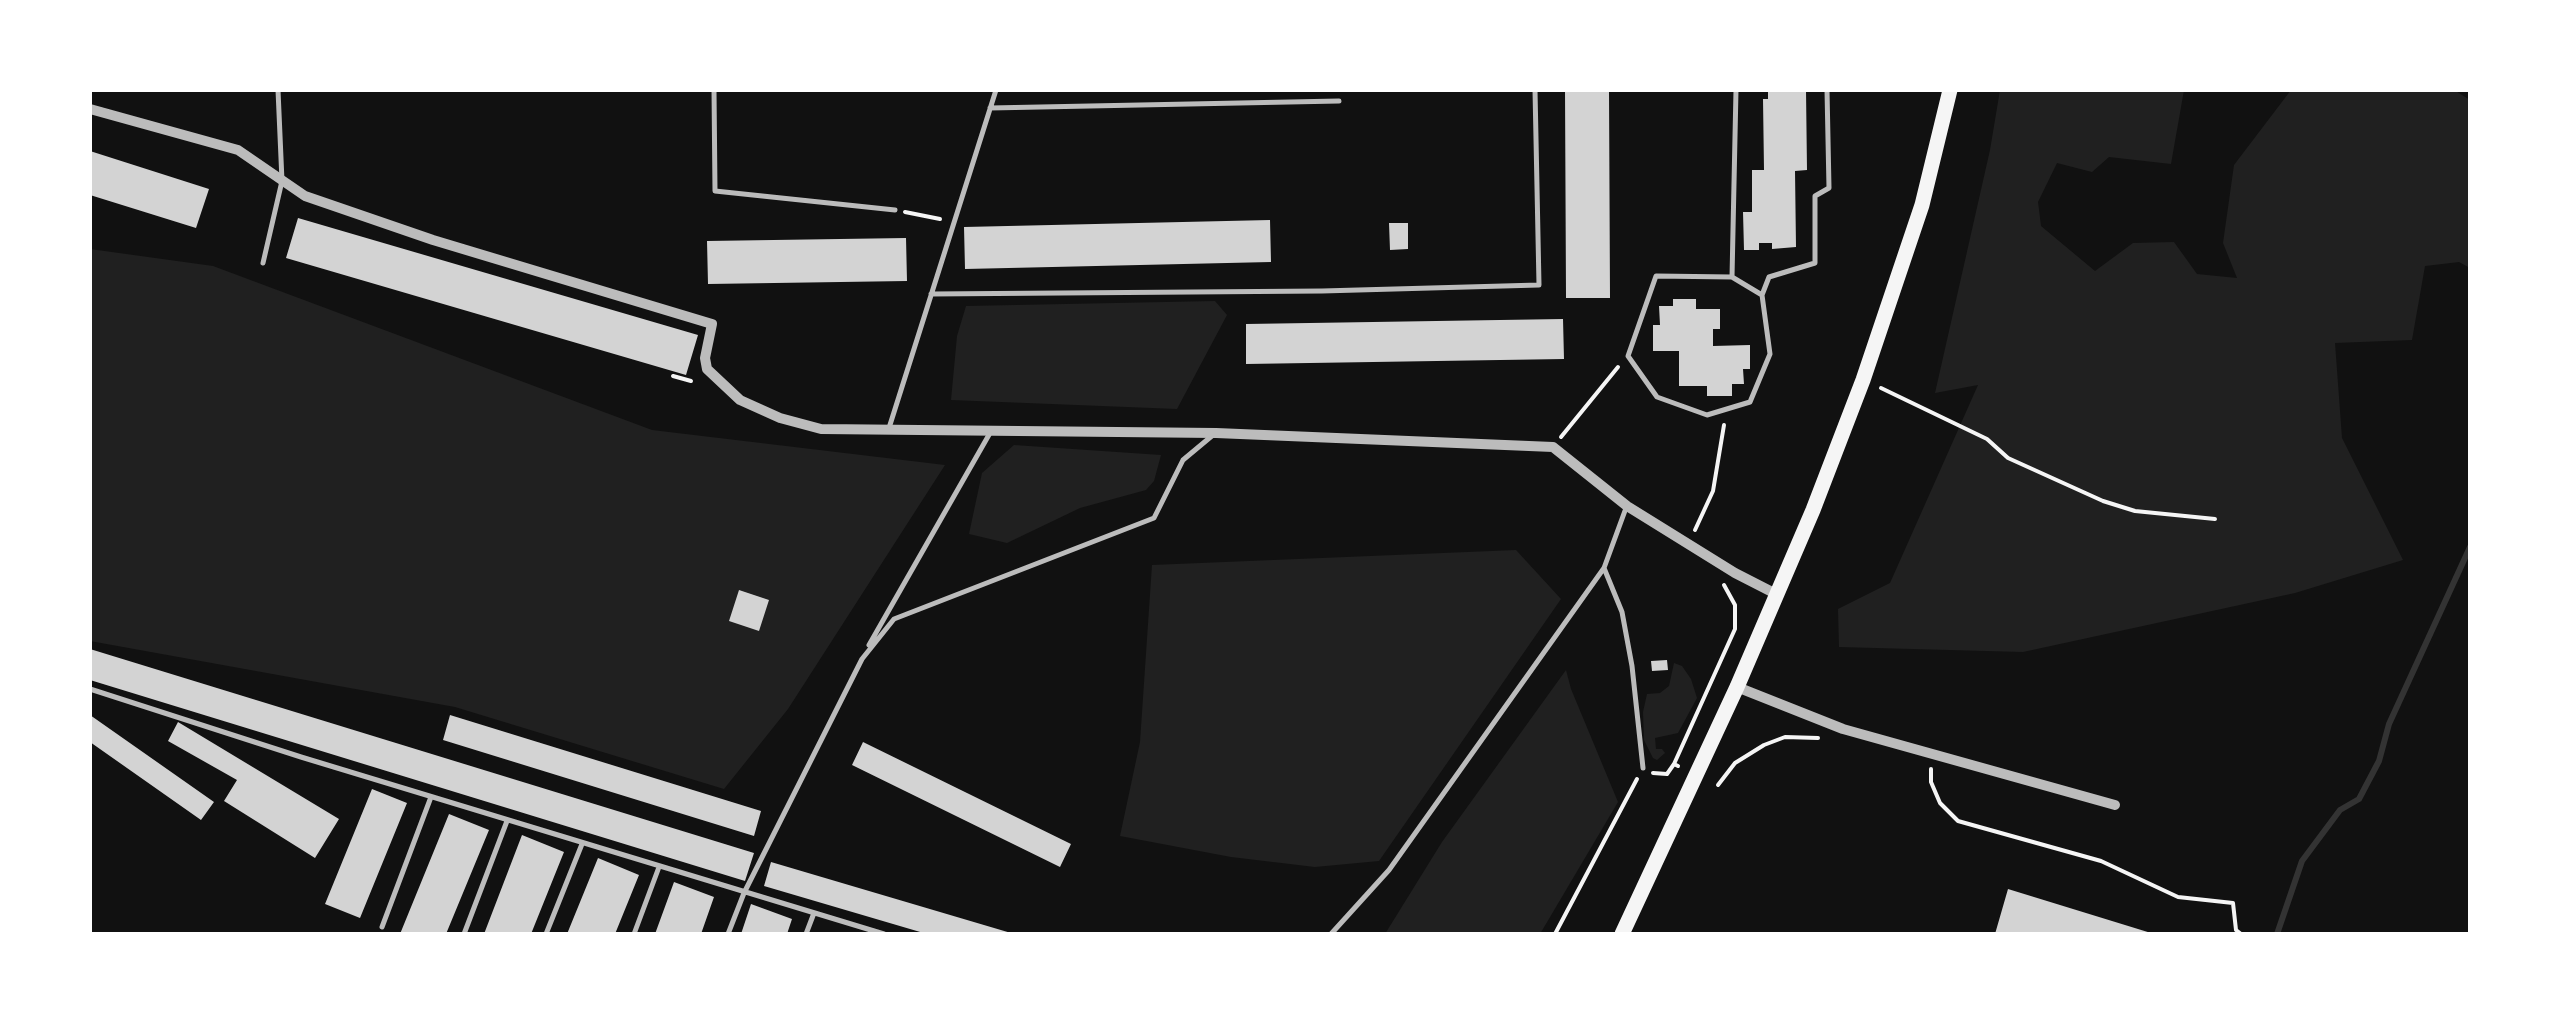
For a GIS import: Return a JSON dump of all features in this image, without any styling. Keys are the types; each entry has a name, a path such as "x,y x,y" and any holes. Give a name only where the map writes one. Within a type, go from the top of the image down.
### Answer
{"highway":[{"path":"1622,934 1738,687 1863,380 1922,205 1950,90"}],"street":[{"path":"90,108 238,150 306,196 434,240 712,324 704,358 706,369 740,400 780,418 820,428 1216,433 1552,447 1627,506 1778,595"},
{"path":"1738,687 1843,729 2115,805"}],"lane":[{"path":"263,263 282,181 278,90"},
{"path":"714,90 715,191 895,210"},
{"path":"889,428 996,90"},
{"path":"932,294 1540,285 1536,90"},
{"path":"1732,277 1736,90"},
{"path":"1762,295 1732,277 1656,276 1628,356 1657,397 1708,415 1750,402 1770,354 1762,295 1769,277 1815,263 1815,196 1828,188 1827,90"},
{"path":"990,108 1339,101"},
{"path":"728,934 744,893 862,659 992,430"},
{"path":"862,659 894,619 1154,518 1183,460 1216,433"},
{"path":"1331,934 1389,870 1604,568 1627,506"},
{"path":"1604,568 1626,630 1643,768"},
{"path":"90,689 582,844 884,934"},
{"path":"382,927 430,797"},
{"path":"464,934 507,820"},
{"path":"546,934 582,844"},
{"path":"634,934 659,867"},
{"path":"806,934 814,913"}],"path":[{"path":"895,210 954,222"},
{"path":"1552,447 1628,356"},
{"path":"673,376 691,381"},
{"path":"1863,380 1956,422 1987,439 2008,458 2103,501 2134,511 2215,519"},
{"path":"1695,531 1713,491 1725,429 1723,410"},
{"path":"1668,774 1676,765 1735,629 1732,597 1716,577"},
{"path":"1718,785 1735,763 1764,744 1794,736 1828,740 1843,729"},
{"path":"1931,754 1932,782 1940,803 1958,821 2101,861 2178,897 2233,903 2236,930 2241,934"},
{"path":"1555,934 1643,768"}],"shaded area":[{"path":"2000,90 2184,90 2171,164 2109,157 2092,172 2057,163 2038,202 2041,226 2095,271 2133,243 2174,242 2197,274 2237,278 2223,243 2234,165 2291,90 2454,90 2470,100 2470,268 2459,262 2425,266 2412,340 2335,343 2342,438 2403,560 2295,593 2023,652 1839,647 1838,609 1890,583 1978,385 1935,393"},
{"path":"90,249 213,266 652,430 945,465 788,709 724,789 455,707 90,641"},
{"path":"1215,301 1227,315 1177,409 951,400 957,336 966,306"},
{"path":"1014,445 1161,455 1154,481 1146,490 1080,508 1007,543 969,534 982,473"},
{"path":"1516,550 1561,599 1379,861 1315,867 1231,857 1120,836 1140,742 1152,565"},
{"path":"1674,663 1682,666 1691,679 1697,698 1678,733 1655,738 1656,749 1665,753 1657,760 1644,740 1643,712 1647,694 1660,693 1669,686"},
{"path":"1566,670 1618,802 1540,934 1385,934 1442,842"}],"building":[{"path":"1565,90 1609,90 1610,298 1566,298"},
{"path":"1768,90 1806,90 1807,170 1795,171 1796,247 1772,249 1772,243 1759,243 1759,250 1744,250 1743,212 1752,212 1752,170 1764,170 1763,99 1768,99"},
{"path":"90,151 209,189 196,228 90,195"},
{"path":"298,218 698,335 686,375 286,258"},
{"path":"1270,220 1271,262 965,269 964,227"},
{"path":"1389,223 1408,223 1408,249 1390,250"},
{"path":"906,238 907,281 708,284 707,241"},
{"path":"1673,299 1696,299 1696,309 1720,309 1720,329 1713,329 1713,346 1750,345 1750,369 1743,369 1744,384 1732,384 1732,396 1707,396 1707,386 1679,386 1679,351 1653,351 1653,325 1660,325 1659,306 1673,306"},
{"path":"1563,319 1564,359 1246,364 1246,324"},
{"path":"739,590 769,600 759,631 729,621"},
{"path":"90,649 754,853 745,881 90,680"},
{"path":"1667,660 1668,670 1652,671 1651,661"},
{"path":"90,715 214,802 201,820 90,742"},
{"path":"450,715 761,811 754,836 443,740"},
{"path":"178,722 339,819 315,858 224,801 237,780 168,741"},
{"path":"863,742 1071,844 1060,867 852,765"},
{"path":"372,789 407,803 360,918 325,904"},
{"path":"449,814 489,830 446,934 400,934"},
{"path":"522,835 564,852 531,934 484,934"},
{"path":"598,858 639,875 615,934 567,934"},
{"path":"771,862 1011,934 927,934 764,886"},
{"path":"674,882 714,897 701,934 655,934"},
{"path":"2008,889 2151,933 2151,934 1995,934"},
{"path":"751,904 792,919 787,934 741,934"}],"waterway":[{"path":"2277,934 2302,861 2340,810 2359,799 2379,761 2389,724 2470,547"}]}
